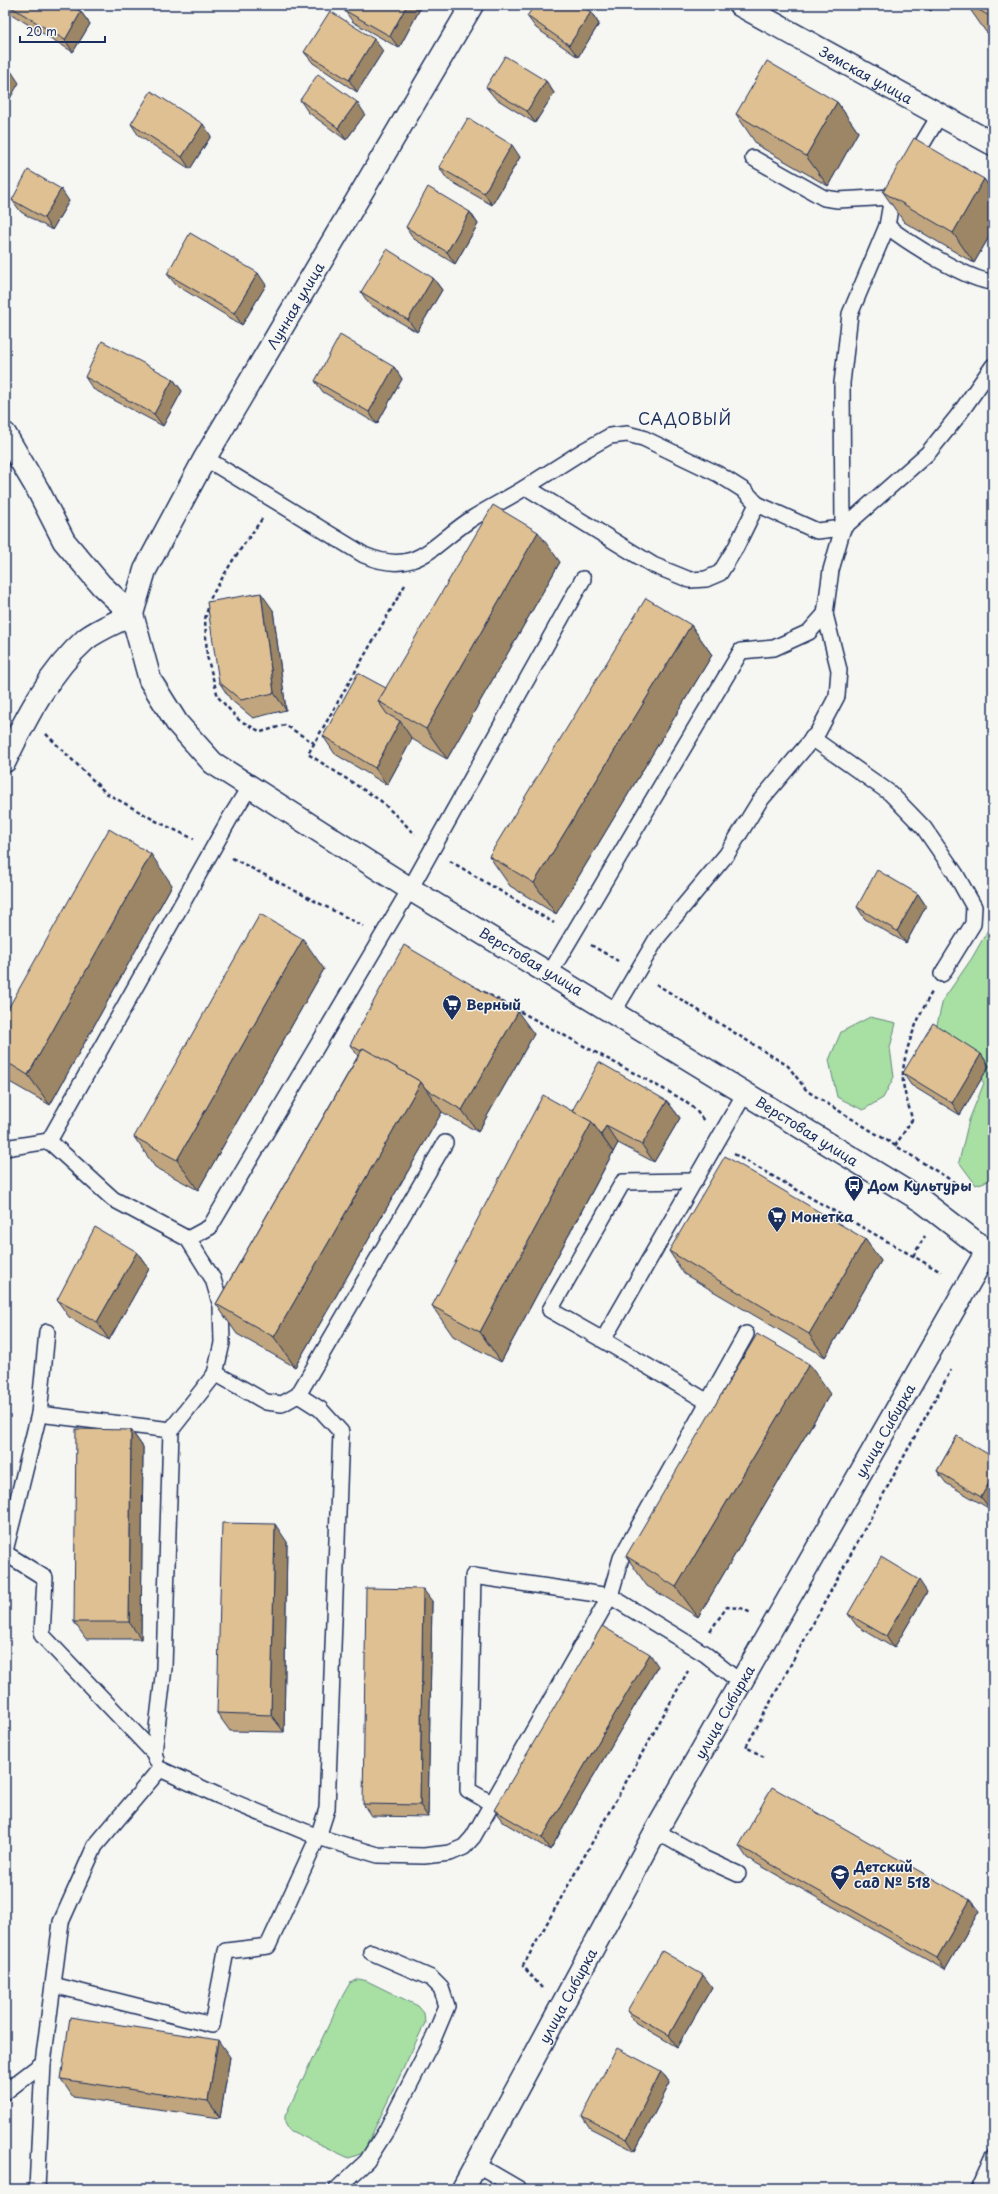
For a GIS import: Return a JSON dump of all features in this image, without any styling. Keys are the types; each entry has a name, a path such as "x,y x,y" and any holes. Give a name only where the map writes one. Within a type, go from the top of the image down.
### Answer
{"street":[{"name":"Лунная улица","path":"132,614 145,570 206,458 472,5"},
{"name":"Земская улица","path":"740,5 939,116 993,144"},
{"path":"5,434 35,484 64,541 101,585 132,614 87,638 60,667 32,709 5,761"},
{"name":"Верстовая улица","path":"132,614 150,680 177,723 213,762 410,888 614,1011 922,1202 991,1248"},
{"name":"улица Сибирка","path":"463,2189 656,1831 991,1248"}],"lane":[{"path":"614,1011 657,938 727,854 759,802 812,738 837,696 839,670 825,614 831,570 843,528 842,383 850,314 887,226 892,197 939,116"},
{"path":"753,158 824,198 838,200 892,197"},
{"path":"887,226 898,235 968,275 993,282"},
{"path":"206,458 364,555 381,562 398,562 420,558 471,518 526,487 583,450 610,436 627,434 643,438 718,474 745,490 757,504 817,531 843,528 928,453 957,417 993,366"},
{"path":"526,487 654,565 690,580 706,579 720,573 736,547 757,504"},
{"path":"188,1239 210,1227 410,888 582,580"},
{"path":"550,973 741,651 774,648 809,632 825,614"},
{"path":"812,738 890,793 924,828 955,873 974,907 973,924 942,974"},
{"path":"49,1140 213,848 250,786"},
{"path":"603,1340 745,1093"},
{"path":"5,1148 49,1140"},
{"path":"49,1140 113,1199 188,1239 213,1279 221,1306 222,1343 215,1373 171,1430 164,1668 154,1753"},
{"path":"215,1373 266,1402 282,1404 298,1395 445,1143"},
{"path":"695,1181 623,1182 550,1310 708,1402"},
{"path":"47,1332 39,1414 5,1552 45,1578 42,1635 154,1753 160,1769 219,1796 318,1837 378,1855 424,1856 450,1853 464,1847 473,1837 610,1596 621,1558 746,1334"},
{"path":"53,1985 212,2025 226,1951 268,1946 318,1837 327,1809 341,1432 320,1409 298,1395"},
{"path":"39,1414 171,1430"},
{"path":"492,1803 468,1790 473,1576 610,1596 699,1651 741,1683"},
{"path":"37,2189 43,2063 61,1922 95,1846 160,1769"},
{"path":"656,1831 705,1859 738,1874"},
{"path":"337,2189 367,2161 386,2131 434,2037 447,2006 441,1988 431,1978 371,1952"},
{"path":"5,2092 43,2063"},
{"path":"979,2189 993,2158"},
{"path":"476,2164 519,2189"}],"path":[{"path":"275,500 233,560 211,597 205,619 207,656 218,697 239,720 261,732 285,726 314,743"},
{"path":"32,709 47,736 106,793 156,821 213,848 382,936"},
{"path":"895,1146 912,1120 903,1082 905,1059 914,1029 942,974"},
{"path":"465,982 680,1098 694,1109 703,1120 716,1144 941,1272"},
{"path":"913,1256 926,1232"},
{"path":"764,1757 746,1747 952,1368"},
{"path":"560,2009 523,1966 716,1621 727,1606 741,1608 755,1615"}],"green space":[{"path":"993,921 993,1179 976,1185 959,1162 969,1120 984,1083 963,1055 934,1037 943,1000 972,958"},
{"path":"870,1017 896,1023 890,1048 894,1077 883,1098 863,1110 837,1097 829,1060 841,1032"},
{"path":"359,1979 367,1981 418,2006 424,2013 425,2023 363,2153 349,2158 289,2130 285,2123 285,2116 343,1995 350,1983"}],"building":[{"path":"8,5 70,5 81,12 65,40"},
{"path":"347,5 407,5 390,36 344,10"},
{"path":"535,5 580,5 591,12 569,45 527,16"},
{"path":"970,5 993,5 993,18"},
{"path":"330,11 374,39 349,80 304,52"},
{"path":"505,56 546,81 527,111 486,87"},
{"path":"767,61 837,102 806,156 736,114"},
{"path":"5,67 11,71 5,81"},
{"path":"318,74 357,102 338,128 300,100"},
{"path":"151,91 203,124 182,157 131,124"},
{"path":"468,118 512,145 484,193 439,167"},
{"path":"914,138 984,179 953,233 883,192"},
{"path":"28,170 61,189 44,218 12,200"},
{"path":"428,187 470,212 447,252 406,227"},
{"path":"190,233 258,273 234,313 167,274"},
{"path":"387,249 433,278 408,320 361,292"},
{"path":"340,335 394,367 369,412 315,381"},
{"path":"102,341 173,379 154,414 85,377"},
{"path":"493,505 538,532 426,729 378,701"},
{"path":"261,593 274,693 241,700 219,682 207,602"},
{"path":"646,598 691,625 534,883 489,856"},
{"path":"358,673 386,688 378,701 387,714 400,721 375,768 323,736"},
{"path":"109,829 151,854 28,1075 5,1061 5,1014"},
{"path":"877,870 918,894 897,931 857,907"},
{"path":"260,914 303,939 177,1160 134,1137"},
{"path":"404,945 518,1012 462,1110 426,1089 421,1082 363,1048 361,1051 350,1045"},
{"path":"933,1023 981,1054 952,1103 903,1073"},
{"path":"363,1048 421,1082 274,1337 216,1304"},
{"path":"599,1062 667,1101 642,1145 606,1126 601,1135 592,1122 572,1111"},
{"path":"543,1095 592,1122 480,1332 432,1306"},
{"path":"725,1156 865,1239 809,1334 669,1251"},
{"path":"95,1227 137,1252 97,1322 57,1300"},
{"path":"757,1334 809,1364 676,1587 626,1556"},
{"path":"76,1429 131,1430 129,1622 74,1622"},
{"path":"957,1436 993,1457 993,1476 981,1497 937,1471"},
{"path":"222,1523 275,1524 271,1715 217,1713"},
{"path":"881,1557 919,1580 886,1636 848,1614"},
{"path":"366,1588 423,1589 420,1805 363,1804"},
{"path":"602,1626 650,1654 542,1838 494,1810"},
{"path":"772,1787 970,1900 937,1958 739,1846"},
{"path":"662,1951 703,1975 669,2035 627,2011"},
{"path":"70,2017 218,2040 208,2101 61,2079"},
{"path":"617,2048 661,2071 627,2139 582,2116"}],"place":[{"name":"Верный","path":"452,1021"},
{"name":"Дом Культуры","path":"854,1202"},
{"name":"Монетка","path":"777,1233"},
{"name":"Детский сад № 518","path":"840,1891"}],"district":[{"name":"САДОВЫЙ","path":"685,418"}]}
